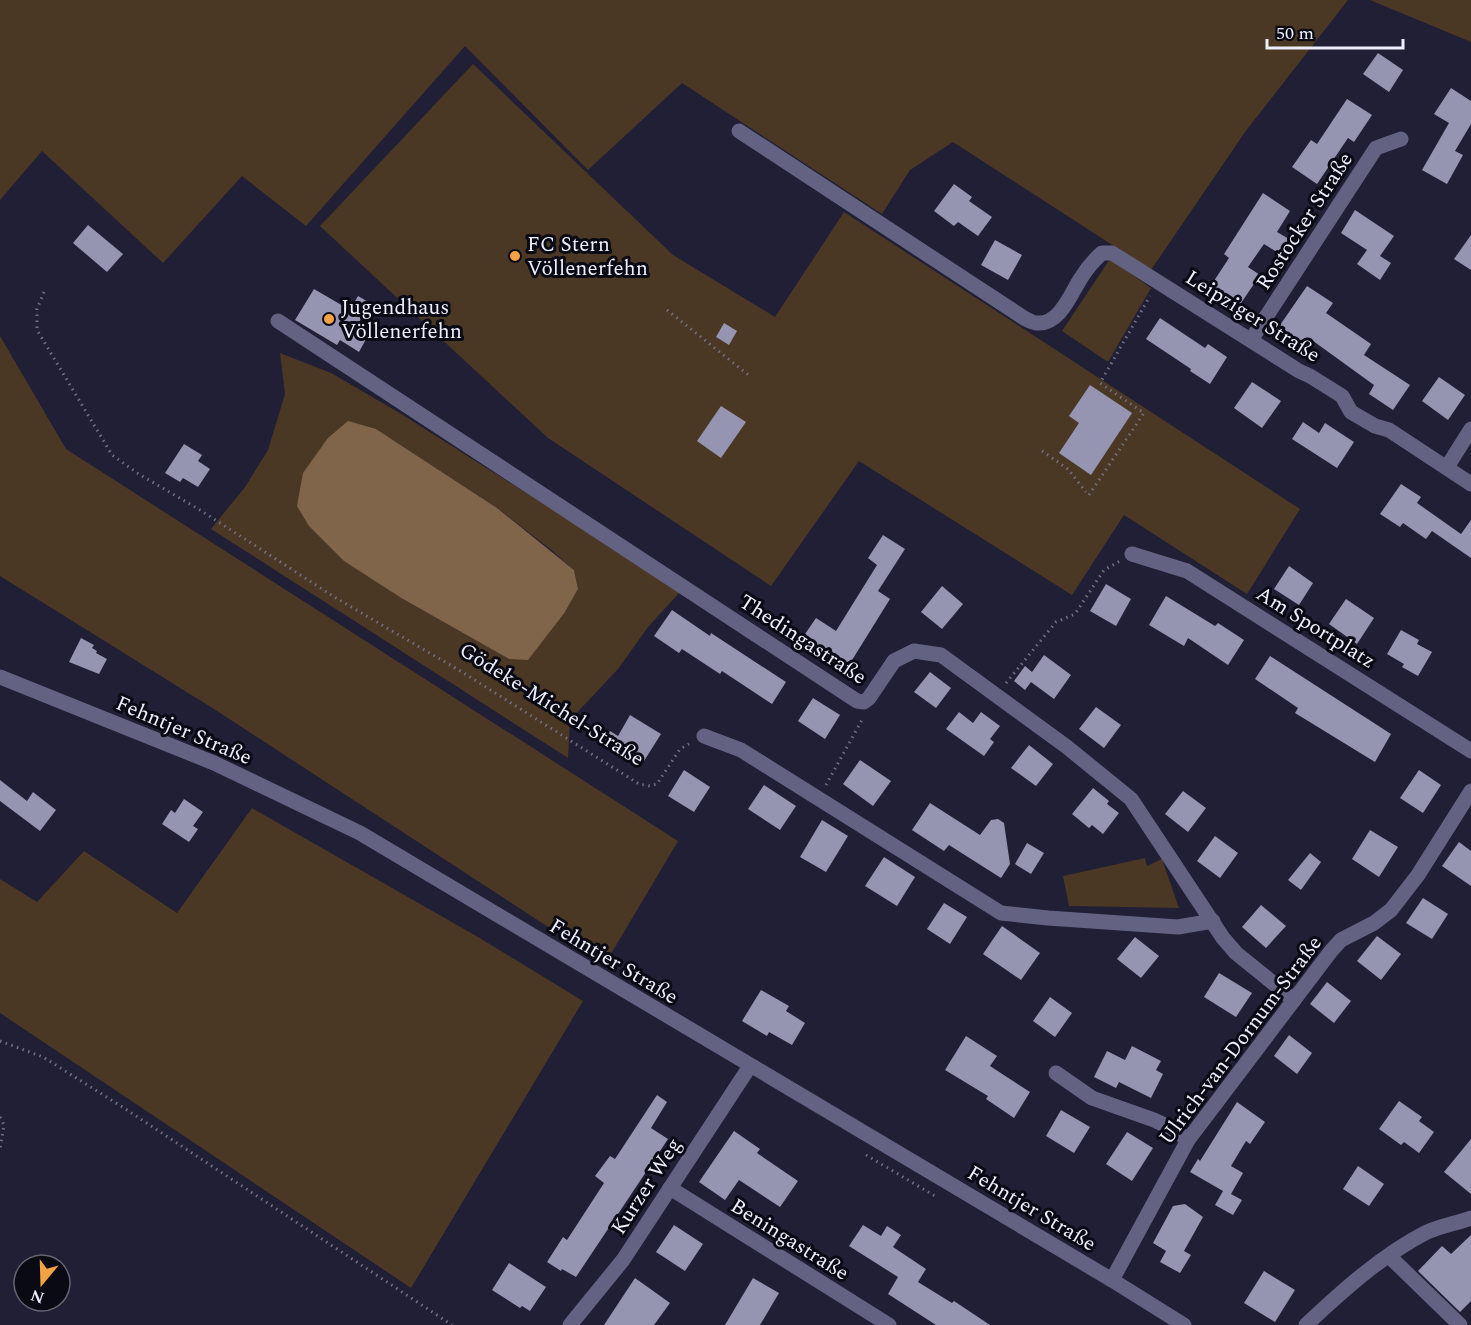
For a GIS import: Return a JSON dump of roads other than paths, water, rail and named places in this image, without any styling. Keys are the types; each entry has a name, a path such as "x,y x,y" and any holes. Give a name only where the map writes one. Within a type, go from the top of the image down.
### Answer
{"street":[{"name":"Leipziger Straße","path":"739,131 1024,318 1038,323 1048,321 1056,315 1070,298 1091,262 1102,253 1112,253 1342,396 1351,412 1375,426 1389,430 1471,484"},
{"name":"Rostocker Straße","path":"1251,340 1376,148 1401,139"},
{"name":"Thedingastraße","path":"278,321 851,697 864,702 894,661 914,651 941,655 1067,747 1131,799 1223,938 1236,953 1294,1000"},
{"path":"1447,467 1471,429"},
{"name":"Am Sportplatz","path":"1132,554 1164,562 1187,571 1471,751"},
{"name":"Fehntjer Straße","path":"0,678 214,763 360,833 1184,1325"},
{"path":"704,736 741,750 1002,913 1178,927 1213,921"},
{"name":"Ulrich-van-Dornum-Straße","path":"1112,1280 1188,1140 1331,951 1341,940 1374,923 1391,910 1418,875 1471,791"},
{"name":"Kurzer Weg","path":"570,1325 623,1260 750,1065"},
{"path":"1056,1073 1092,1098 1163,1125 1188,1140"},
{"name":"Beningastraße","path":"670,1188 889,1325"},
{"path":"1306,1325 1357,1280 1389,1256 1428,1232 1471,1218"},
{"path":"1389,1256 1460,1325"}],"place":[{"name":"FC Stern Völlenerfehn","path":"515,256"},
{"name":"Jugendhaus Völlenerfehn","path":"329,319"}]}
